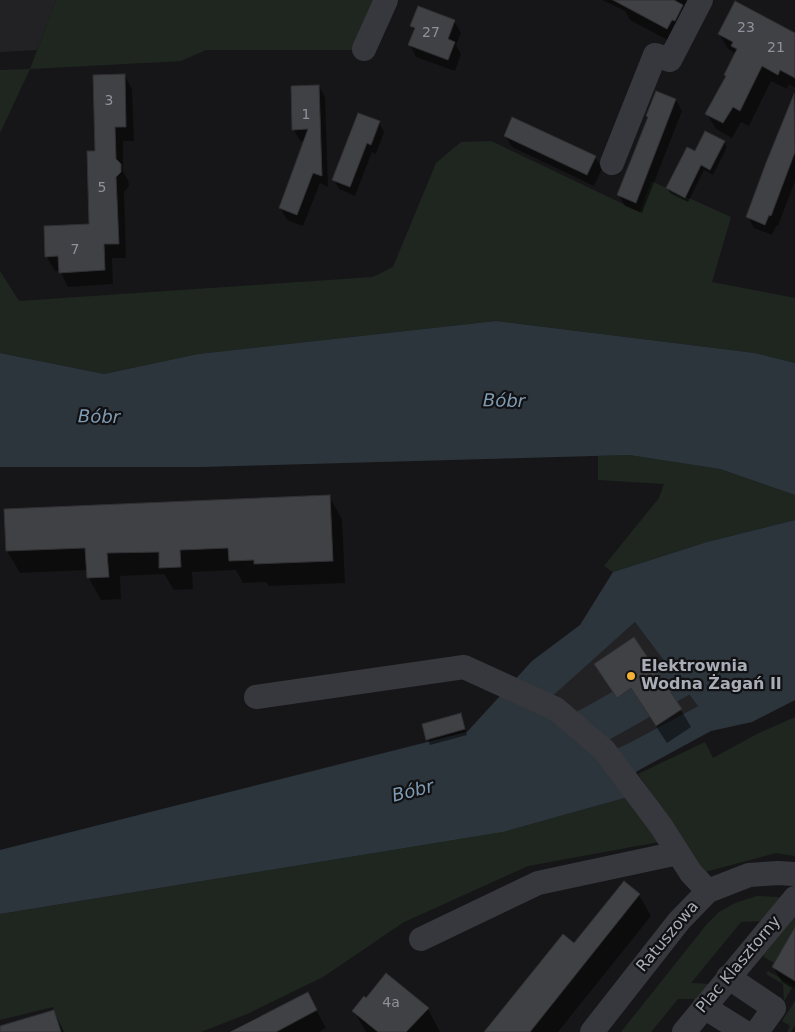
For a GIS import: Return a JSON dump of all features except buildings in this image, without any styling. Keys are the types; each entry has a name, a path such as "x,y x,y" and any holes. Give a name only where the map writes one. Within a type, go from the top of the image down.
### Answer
{"street":[{"path":"364,49 386,0"},
{"path":"612,163 656,55 670,60 702,0"},
{"path":"256,697 464,667 511,687 556,709 604,750 661,826 691,873 708,891"},
{"path":"421,939 538,883 678,853"},
{"name":"Ratuszowa","path":"592,1032 679,920 708,891 749,876 778,873 795,874"},
{"name":"Plac Klasztorny","path":"684,1032 795,898"},
{"path":"728,977 774,1008 757,1032"},
{"path":"704,1007 744,1032"}],"shaded area":[{"path":"0,0 56,0 37,50 0,52"},
{"path":"56,0 386,0 364,50 206,50 181,61 30,69"},
{"path":"30,69 0,133 0,70"},
{"path":"491,141 640,212 651,181 731,217 712,282 795,298 795,363 755,353 496,321 198,354 104,374 0,353 0,271 19,301 373,277 393,267 436,163 461,142"},
{"path":"629,455 720,469 795,495 795,520 707,542 613,572 604,566 659,498 664,484 598,480 598,456"},
{"name":"Elektrownia Wodna Żagań II","path":"635,622 698,706 616,749 548,699"},
{"path":"795,717 795,856 776,853 705,872 638,774 705,742 713,758 757,734"},
{"path":"628,797 659,842 528,866 404,922 323,977 247,1014 201,1032 60,1032 53,1007 0,1020 0,914 503,832"},
{"path":"757,896 783,899 765,921 741,922 691,983 712,984 700,999 678,999 651,1032 621,1032 707,924 719,912 735,903"},
{"path":"795,913 795,928 793,928 774,963 764,957 763,953"},
{"path":"768,971 795,987 795,990 792,988 784,1001 783,984 766,974"},
{"path":"795,1001 795,1025 791,1032 787,1032 790,1026 782,1021"}],"water":[{"path":"496,321 755,353 795,363 795,495 720,469 629,455 201,467 0,467 0,353 104,374 198,354"},
{"path":"795,520 795,700 752,722 711,731 641,769 619,782 628,797 503,832 0,914 0,850 467,732 532,661 580,625 613,572 707,542","holes":["635,622 698,706 616,749 549,699"]}],"waterway":[{"name":"Bóbr","path":"545,751 795,612"}],"place":[{"name":"Elektrownia Wodna Żagań II","path":"631,676"}]}
